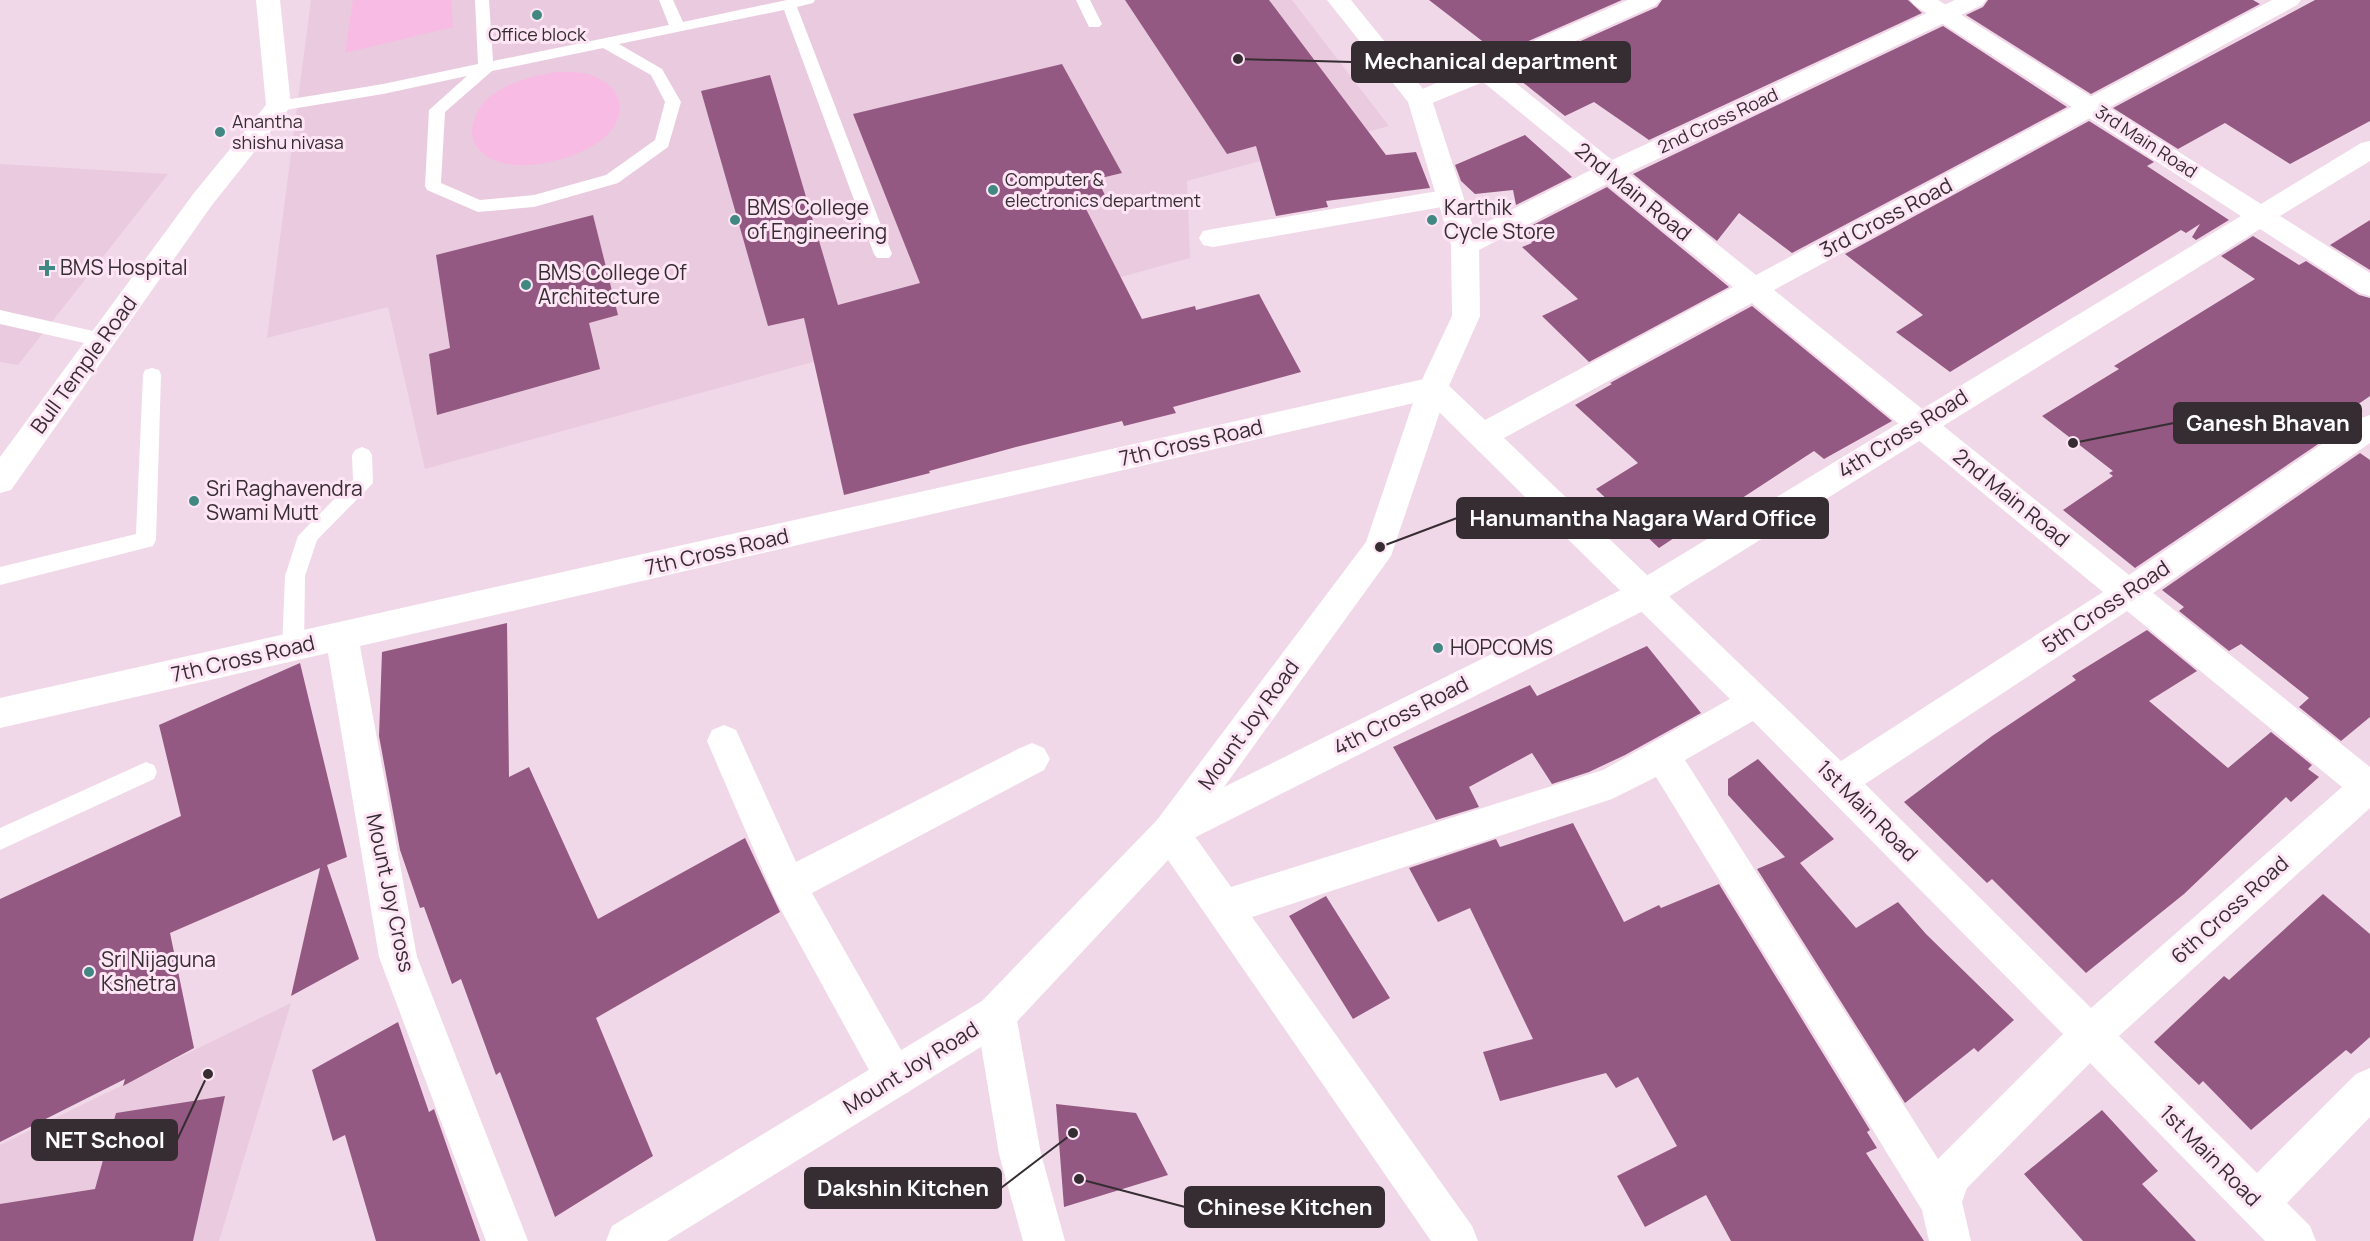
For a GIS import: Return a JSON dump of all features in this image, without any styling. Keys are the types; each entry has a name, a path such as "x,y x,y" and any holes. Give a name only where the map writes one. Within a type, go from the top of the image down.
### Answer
{"street":[{"path":"268,0 279,106"},
{"name":"Mount Joy Road","path":"627,1241 996,1015 1170,832 1380,548 1434,388 1466,316 1465,245 1420,100 1339,0"},
{"path":"1420,100 1648,0"},
{"name":"3rd Main Road","path":"1922,0 2370,286"},
{"name":"2nd Cross Road","path":"1465,245 1609,172 1974,0"},
{"name":"3rd Cross Road","path":"1483,435 2289,0"},
{"name":"2nd Main Road","path":"1484,70 2369,787"},
{"name":"Bull Temple Road","path":"0,481 203,199 279,106"},
{"name":"4th Cross Road","path":"1170,832 1645,594 2370,148"},
{"path":"1213,238 1450,198"},
{"name":"1st Main Road","path":"1434,388 1839,782 2295,1241"},
{"name":"7th Cross Road","path":"0,713 1434,388"},
{"name":"5th Cross Road","path":"1839,782 2128,593 2370,427"},
{"name":"Mount Joy Cross","path":"342,637 398,957 507,1241"},
{"path":"1223,908 1612,783 1756,702"},
{"path":"724,741 788,886 896,1078"},
{"path":"1662,755 1941,1202 1950,1241"},
{"path":"788,886 1032,759"},
{"name":"6th Cross Road","path":"2090,1035 2369,787"},
{"path":"1170,832 1457,1241"},
{"path":"996,1015 1020,1154 1044,1241"},
{"path":"1941,1202 1952,1174 2090,1035"},
{"path":"2257,1203 2370,1088"}],"lane":[{"path":"483,0 486,68"},
{"path":"666,0 677,26"},
{"path":"279,106 486,68 808,0"},
{"path":"1083,0 1094,24"},
{"path":"789,4 883,254"},
{"path":"486,68 437,110 433,186 478,206 534,201 612,179 662,143 673,102 657,72 603,42"},
{"path":"0,317 102,340"},
{"path":"0,576 146,540 152,375"},
{"path":"293,648 295,576 308,536 363,483 362,455"},
{"path":"0,838 146,772"}],"shaded area":[{"name":"BMS College of Engineering","path":"311,0 1292,0 1389,126 1187,181 1190,258 425,469 388,307 267,338"},
{"path":"353,0 451,0 453,27 345,53"},
{"path":"556,72 591,75 612,88 617,95 619,111 618,119 607,135 580,152 542,164 504,163 489,158 477,147 472,128 486,100 496,92 519,81"},
{"name":"BMS Hospital","path":"0,164 168,174 18,365 0,362"},
{"path":"291,1003 219,1241 0,1241 0,1145"}],"building":[{"path":"1125,0 1269,0 1386,155 1416,152 1430,188 1326,201 1328,207 1276,216 1256,146 1227,154"},
{"path":"1429,0 1622,0 1499,54"},
{"path":"1662,0 1908,0 1922,13 1649,140 1594,102 1565,116 1516,77 1524,73 1518,69 1657,7"},
{"path":"1988,0 2253,0 2260,4 2091,94 1966,15 1983,7"},
{"path":"2315,0 2370,0 2370,121 2290,164 2225,123 2178,149 2113,108"},
{"path":"1943,26 2067,107 1792,253 1739,213 1717,241 1633,174"},
{"path":"1062,64 1122,173 1097,179 1108,201 1085,207 1142,319 1195,306 1196,310 1259,294 1301,372 1173,407 1176,413 1124,426 1122,421 1016,447 929,471 930,473 844,495 804,318 768,326 701,91 770,75 838,305 920,283 853,114"},
{"path":"2089,121 2154,162 2147,166 2229,220 2196,240 2192,237 2200,224 2186,233 2181,230 1950,372 1896,332 1923,315 1845,254"},
{"path":"1525,135 1572,177 1516,205 1513,190 1475,194 1461,181 1455,165"},
{"path":"1607,187 1729,287 1589,362 1542,316 1578,299 1522,247 1532,243 1521,231"},
{"name":"BMS College Of Architecture","path":"593,215 618,315 589,323 600,369 437,415 429,354 450,348 436,255"},
{"path":"2370,220 2370,270 2330,245"},
{"path":"2253,236 2299,265 2306,261 2359,295 2370,298 2370,396 2324,428 2333,434 2135,568 2063,510 2113,476 2109,473 2113,471 2042,416 2119,369 2114,366 2255,279 2221,256"},
{"path":"1752,306 1892,421 1824,459 1814,451 1707,521 1704,518 1659,548 1596,489 1638,463 1575,405 1612,384 1610,383"},
{"path":"2360,453 2370,460 2370,717 2341,741 2299,707 2309,698 2241,644 2229,651 2179,611 2184,607 2162,590"},
{"path":"507,623 509,777 529,767 598,919 745,838 780,912 596,1018 653,1156 555,1217 500,1072 496,1075 461,979 452,984 424,907 420,908 400,850 379,736 382,652"},
{"path":"2147,630 2197,671 2149,701 2228,768 2271,732 2312,765 2308,769 2319,777 2291,802 2286,797 2184,894 2086,973 1992,879 1987,883 1904,802 1992,736 2076,680 2072,676"},
{"path":"1647,646 1701,713 1625,755 1589,772 1552,784 1532,753 1469,787 1479,807 1436,820 1393,747 1530,685 1537,696"},
{"path":"300,663 347,857 327,865 359,959 291,996 320,868 170,933 194,1048 123,1086 125,1079 0,1142 0,899 181,816 159,725"},
{"path":"1758,759 1834,839 1800,863 1856,928 1898,902 1926,934 2014,1020 1978,1052 1974,1048 1905,1103 1757,869 1785,857 1728,795 1728,779"},
{"path":"1573,823 1624,922 1659,905 1661,908 1719,884 1870,1130 1867,1132 1877,1148 1866,1153 1924,1241 1731,1241 1706,1195 1645,1227 1617,1176 1677,1146 1638,1077 1616,1088 1606,1073 1500,1101 1483,1052 1533,1039 1470,908 1438,922 1409,868 1496,839 1500,847"},
{"path":"2323,894 2370,934 2370,1037 2351,1054 2346,1050 2251,1130 2203,1081 2199,1085 2154,1042 2224,976 2229,980"},
{"path":"1326,896 1390,998 1353,1019 1289,916"},
{"path":"398,1022 429,1112 434,1109 480,1241 376,1241 345,1135 333,1141 312,1070"},
{"path":"225,1096 193,1241 0,1241 0,1204 95,1189 116,1113"},
{"path":"1056,1104 1136,1113 1168,1175 1064,1207"},
{"path":"2102,1110 2158,1171 2142,1184 2196,1241 2083,1241 2024,1174"}],"place":[{"name":"Office block","path":"537,15"},
{"name":"Mechanical department","path":"1238,59"},
{"name":"Anantha shishu nivasa","path":"220,132"},
{"name":"Computer & electronics department","path":"993,190"},
{"name":"BMS College of Engineering","path":"735,220"},
{"name":"Karthik Cycle Store","path":"1432,220"},
{"name":"BMS Hospital","path":"47,268"},
{"name":"BMS College Of Architecture","path":"526,285"},
{"name":"Ganesh Bhavan","path":"2073,443"},
{"name":"Sri Raghavendra Swami Mutt","path":"194,501"},
{"name":"Hanumantha Nagara Ward Office","path":"1380,547"},
{"name":"HOPCOMS","path":"1438,648"},
{"name":"Sri Nijaguna Kshetra","path":"89,972"},
{"name":"NET School","path":"208,1074"},
{"name":"Dakshin Kitchen","path":"1073,1133"},
{"name":"Chinese Kitchen","path":"1079,1179"}]}
